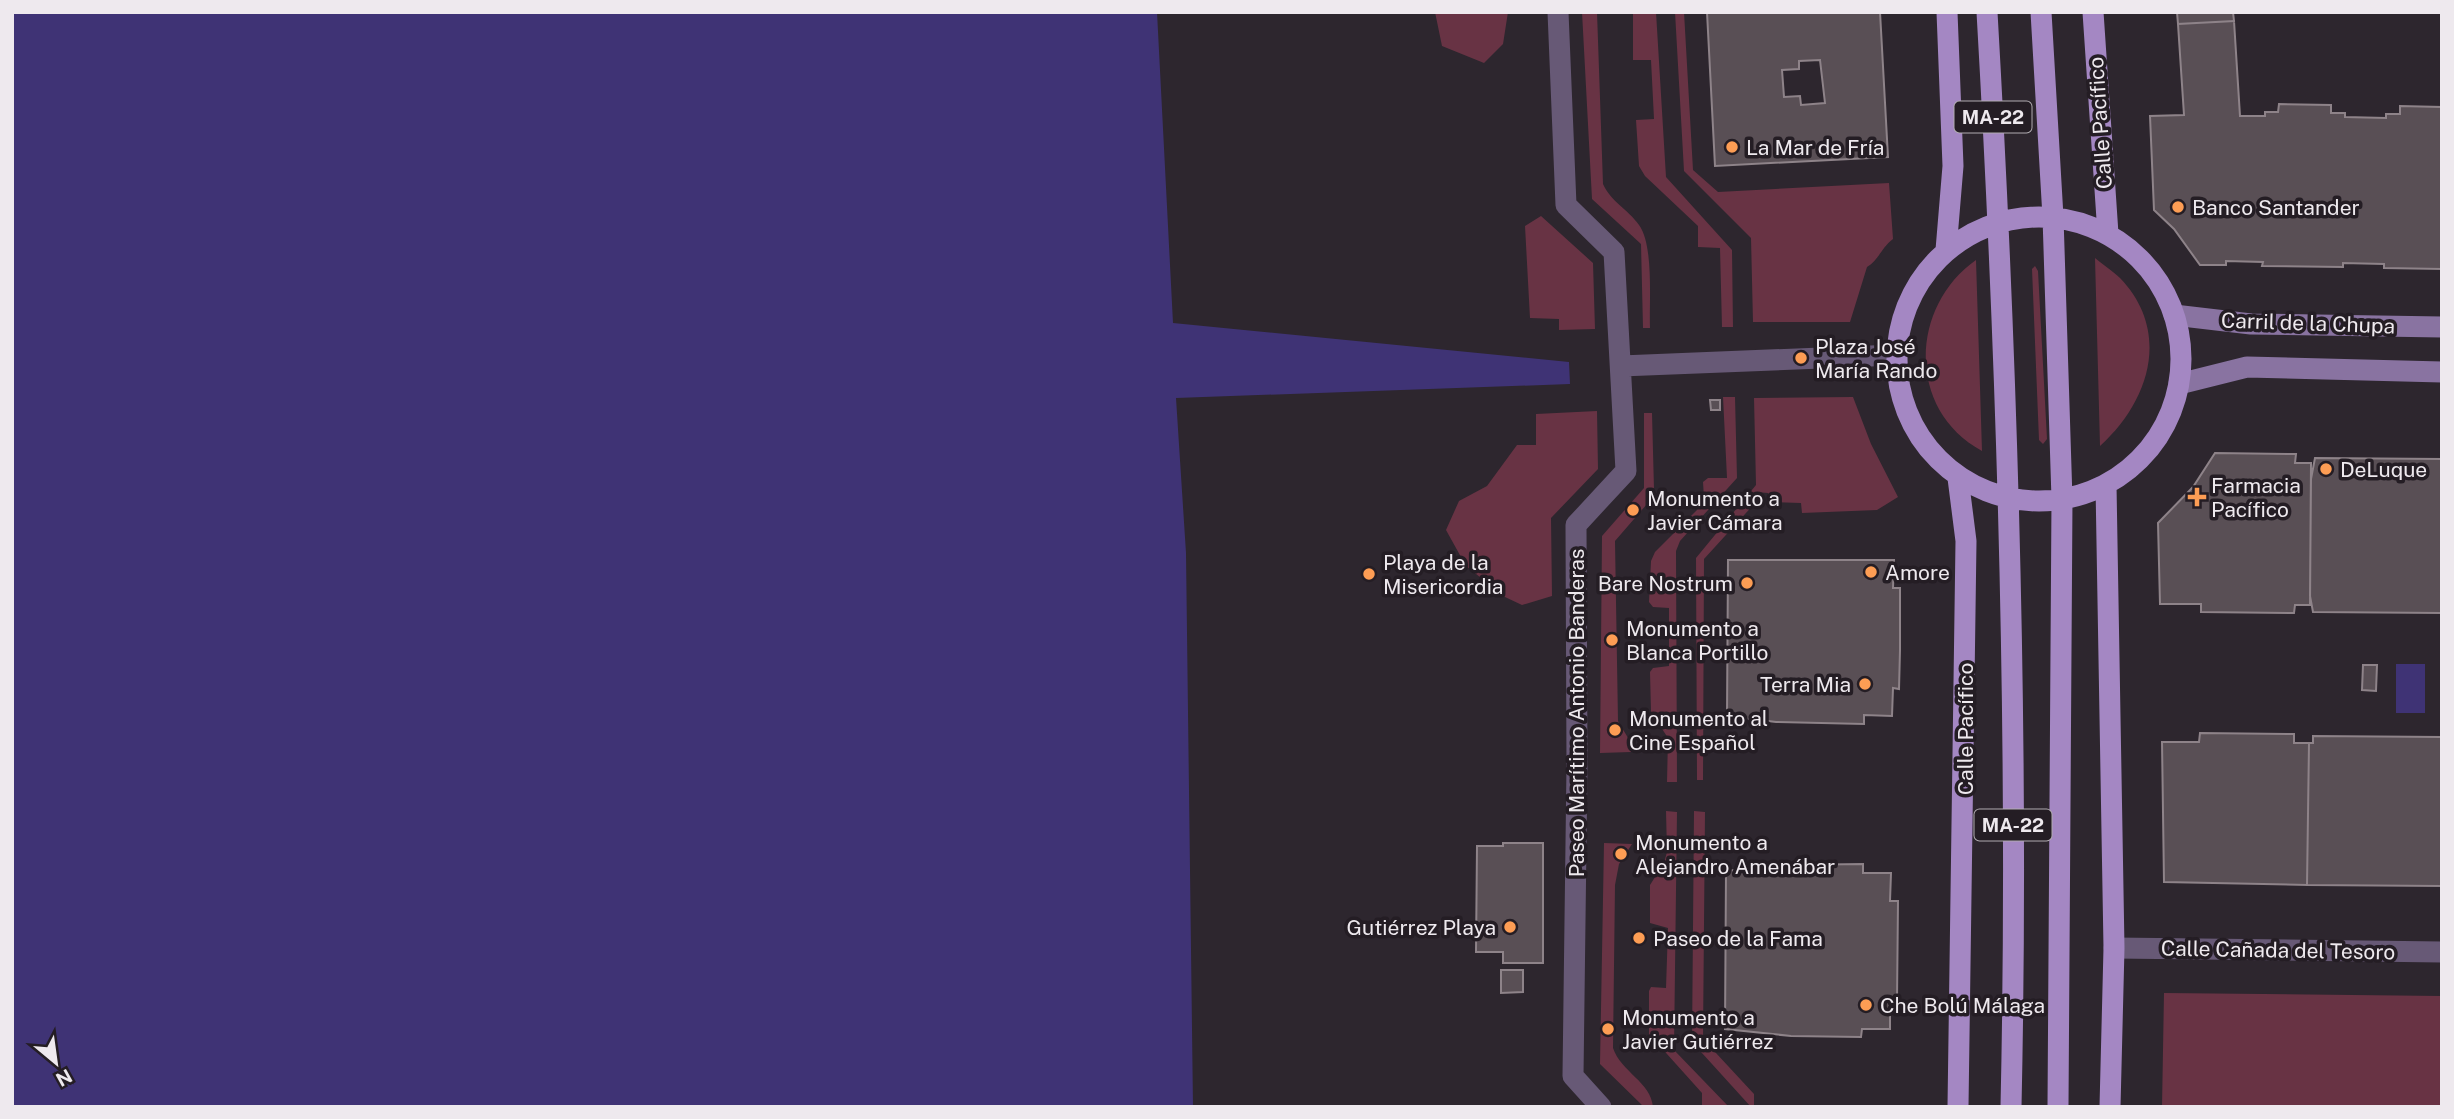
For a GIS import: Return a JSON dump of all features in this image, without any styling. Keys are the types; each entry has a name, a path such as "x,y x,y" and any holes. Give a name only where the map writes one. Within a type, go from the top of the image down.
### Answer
{"main road":[{"path":"1946,250 1953,166 1947,12"},
{"name":"MA-22","path":"1987,12 2009,499 2014,950 2011,1107"},
{"name":"MA-22","path":"2041,12 2053,217 2062,499 2058,1107"},
{"name":"Calle Pacífico","path":"2094,12 2108,234"},
{"path":"2053,217 2081,222 2108,234 2141,258 2165,290 2174,315 2179,384 2165,431 2140,461 2106,485 2062,499 2009,499 1983,491 1958,478 1923,444 1902,402 1895,355 1902,316 1919,280 1946,250 1970,233 1998,222 2053,217"},
{"name":"Carril de la Chupa","path":"2174,315 2251,324 2442,327"},
{"path":"2179,384 2247,367 2442,372"},
{"name":"Calle Pacífico","path":"1958,478 1966,541 1958,1107"},
{"path":"2106,485 2114,948 2109,1107"}],"street":[{"name":"Paseo Marítimo Antonio Banderas","path":"1558,12 1566,205 1614,252 1626,471 1576,525 1577,765 1573,1076 1601,1107"},
{"path":"1620,366 1895,355"},
{"name":"Calle Cañada del Tesoro","path":"2114,948 2442,952"}],"shaded area":[{"path":"12,12 1157,12 1173,323 1569,362 1570,384 1176,398 1186,553 1193,1107 12,1107"},
{"path":"1435,12 1508,12 1503,44 1484,63 1442,46"},
{"path":"1582,12 1597,12 1603,184 1610,196 1635,219 1644,234 1649,260 1650,328 1643,328 1641,244 1592,199"},
{"path":"1633,12 1656,12 1666,177 1732,250 1733,327 1722,327 1720,248 1698,247 1698,226 1645,176 1639,166 1636,120 1654,119 1651,60 1633,60"},
{"path":"1675,12 1684,12 1693,170 1718,192 1889,183 1893,239 1867,267 1850,322 1753,322 1751,238 1684,171"},
{"path":"1541,216 1593,263 1595,329 1559,330 1559,319 1530,318 1525,226"},
{"path":"2095,258 2120,278 2136,299 2146,321 2149,343 2148,366 2142,388 2131,409 2100,446"},
{"path":"1976,260 1982,451 1957,433 1940,410 1929,385 1926,357 1929,330 1938,303 1954,280"},
{"path":"2035,266 2038,271 2047,439 2043,444 2039,440 2032,269"},
{"path":"1723,397 1735,397 1737,478 1680,541 1676,551 1677,782 1667,782 1668,738 1651,712 1650,672 1653,668 1669,666 1669,608 1653,607 1649,602 1651,561 1655,552 1699,508 1704,498 1703,482 1708,478 1727,478"},
{"path":"1853,397 1871,444 1898,497 1877,510 1802,513 1801,503 1768,502 1768,493 1756,492 1756,502 1704,559 1703,780 1697,780 1696,558 1756,485 1754,398"},
{"path":"1597,411 1598,469 1551,518 1552,596 1522,605 1505,597 1466,566 1446,530 1459,501 1487,486 1517,445 1536,445 1536,414"},
{"path":"1644,413 1652,413 1654,489 1647,504 1615,541 1618,721 1634,748 1631,752 1600,753 1602,536 1644,488"},
{"path":"2396,664 2425,664 2425,713 2396,713"},
{"path":"1666,811 1677,812 1674,1050 1729,1107 1702,1107 1702,1093 1649,1034 1649,991 1651,987 1666,988 1668,928 1650,923 1650,885 1664,863 1667,852"},
{"path":"1694,811 1705,812 1703,1039 1754,1094 1754,1107 1751,1107 1692,1042"},
{"path":"1604,843 1632,844 1619,864 1615,885 1613,1048 1622,1064 1647,1091 1653,1107 1644,1107 1600,1064"},
{"path":"2164,993 2442,996 2442,1107 2162,1107"}],"building":[{"path":"1707,12 1880,12 1888,157 1715,166","holes":["1820,60 1825,103 1801,105 1800,96 1784,97 1782,70 1799,69 1799,61"]},
{"path":"2177,12 2233,12 2234,21 2178,24"},
{"path":"2234,21 2240,116 2265,116 2265,112 2278,112 2279,104 2331,105 2331,113 2345,113 2345,117 2386,118 2386,114 2400,114 2400,106 2442,107 2442,269 2384,268 2384,264 2343,263 2343,267 2262,266 2263,262 2226,261 2226,265 2200,265 2174,229 2154,210 2150,116 2184,115 2178,24"},
{"path":"1710,400 1720,400 1720,410 1711,410"},
{"path":"2215,453 2296,454 2295,463 2311,463 2310,605 2295,605 2294,613 2201,612 2201,604 2160,604 2158,523 2193,487"},
{"path":"2315,458 2442,459 2441,613 2313,612 2310,596 2311,479"},
{"path":"1728,560 1894,560 1893,588 1900,588 1900,650 1899,689 1893,688 1892,716 1864,715 1864,724 1776,722 1727,716"},
{"path":"2363,665 2377,665 2376,691 2362,690"},
{"path":"2200,733 2294,734 2294,743 2309,743 2307,885 2164,882 2162,742 2199,742"},
{"path":"2313,736 2442,737 2442,886 2307,885 2309,743 2313,743"},
{"name":"Gutiérrez Playa","path":"1503,843 1543,843 1543,963 1503,963 1503,952 1476,952 1477,846 1503,846"},
{"path":"1863,864 1863,873 1891,873 1890,901 1898,901 1897,1001 1890,1002 1890,1029 1862,1029 1861,1037 1791,1036 1725,1029 1726,871 1785,865"},
{"path":"1501,970 1523,970 1523,992 1501,993"}],"place":[{"name":"La Mar de Fría","path":"1732,147"},
{"name":"Banco Santander","path":"2178,207"},
{"name":"Plaza José María Rando","path":"1801,358"},
{"name":"DeLuque","path":"2326,469"},
{"name":"Farmacia Pacífico","path":"2197,497"},
{"name":"Monumento a Javier Cámara","path":"1633,510"},
{"name":"Amore","path":"1871,572"},
{"name":"Playa de la Misericordia","path":"1369,574"},
{"name":"Bare Nostrum","path":"1747,583"},
{"name":"Monumento a Blanca Portillo","path":"1612,640"},
{"name":"Terra Mia","path":"1865,684"},
{"name":"Monumento al Cine Español","path":"1615,730"},
{"name":"Monumento a Alejandro Amenábar","path":"1621,854"},
{"name":"Gutiérrez Playa","path":"1510,927"},
{"name":"Paseo de la Fama","path":"1639,938"},
{"name":"Che Bolú Málaga","path":"1866,1005"},
{"name":"Monumento a Javier Gutiérrez","path":"1608,1029"}]}
